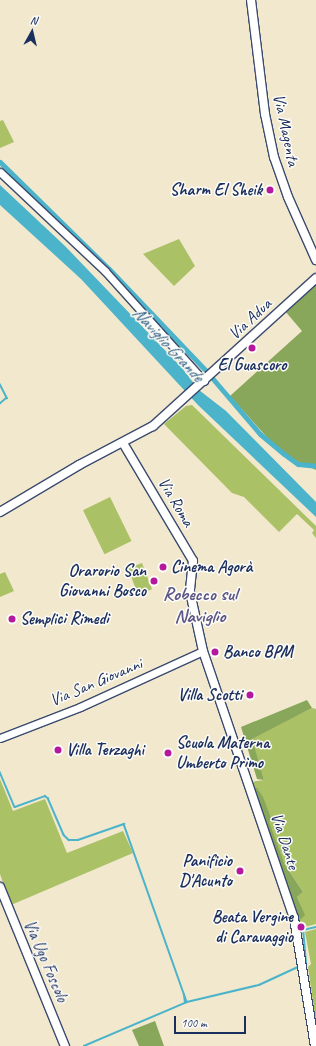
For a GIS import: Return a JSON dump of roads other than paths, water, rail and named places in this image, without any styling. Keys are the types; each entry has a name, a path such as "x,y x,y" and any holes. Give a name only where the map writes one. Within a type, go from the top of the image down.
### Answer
{"main road":[{"name":"Via Magenta","path":"251,0 265,114 274,156 288,197 316,260"},
{"name":"Via Adua","path":"138,435 153,426 185,398 316,278"},
{"path":"0,512 79,465 138,435"},
{"path":"132,455 131,445 138,435"},
{"name":"Via Roma","path":"123,443 132,455 194,564"},
{"name":"Via Dante","path":"194,564 190,592 203,651 294,918 315,1046"},
{"name":"Via Ugo Foscolo","path":"0,887 65,1046"}],"street":[{"path":"0,172 105,271 202,383"},
{"name":"Via San Giovanni","path":"0,738 87,704 203,651"}],"water":[{"path":"0,185 65,246 182,368 199,390 226,411 316,502 316,517 198,405 81,279 0,205"}],"waterway":[{"name":"Naviglio Grande","path":"0,162 109,269 207,372"},
{"path":"213,379 260,434 298,464 316,466"},
{"path":"0,384 7,398 0,404"},
{"path":"0,772 15,807 45,796 48,798 64,835 69,840 78,840 124,824 187,1002 259,985 298,967"},
{"path":"306,963 303,930 316,927"},
{"path":"84,1046 185,1003 184,995"}],"place":[{"name":"Sharm El Sheik","path":"270,190"},
{"name":"El Guascoro","path":"252,348"},
{"name":"Cinema Agorà","path":"163,567"},
{"name":"Orarorio San Giovanni Bosco","path":"154,581"},
{"name":"Semplici Rimedi","path":"12,619"},
{"name":"Banco BPM","path":"215,652"},
{"name":"Villa Scotti","path":"250,695"},
{"name":"Villa Terzaghi","path":"58,750"},
{"name":"Scuola Materna Umberto Primo","path":"168,753"},
{"name":"Panificio D'Acunto","path":"240,871"},
{"name":"Beata Vergine di Caravaggio","path":"301,927"}],"district":[{"name":"Robecco sul Naviglio","path":"200,606"}]}
